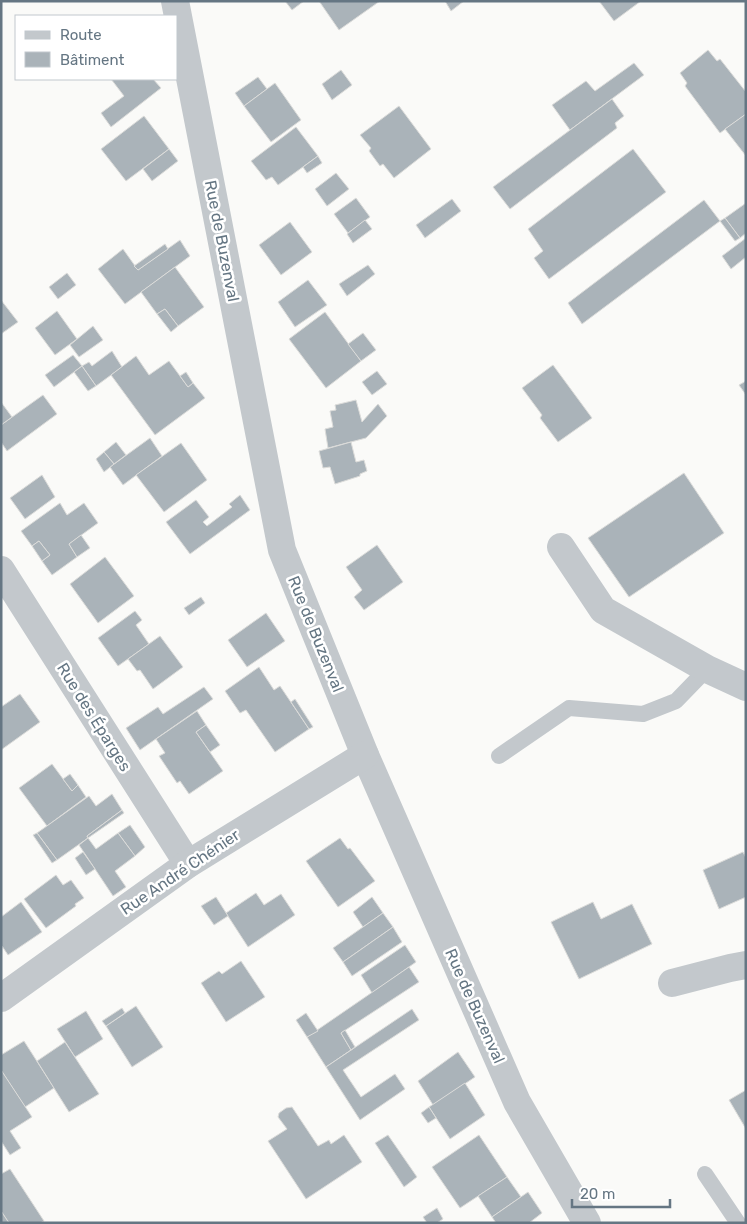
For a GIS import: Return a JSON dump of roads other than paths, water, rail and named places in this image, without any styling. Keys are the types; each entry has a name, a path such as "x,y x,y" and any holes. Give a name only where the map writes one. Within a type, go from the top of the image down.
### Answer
{"street":[{"name":"Rue de Buzenval","path":"175,1 178,15"},
{"name":"Rue de Buzenval","path":"178,16 282,550 365,755 517,1102 587,1223"},
{"path":"561,547 603,610 707,669 746,687"},
{"name":"Rue des Éparges","path":"5,585 188,864"},
{"name":"Rue André Chénier","path":"1,998 188,864 365,755"},
{"path":"672,983 746,965"}],"lane":[{"path":"498,756 569,708 643,714 676,701 707,669"},
{"path":"705,1174 738,1223"}]}
